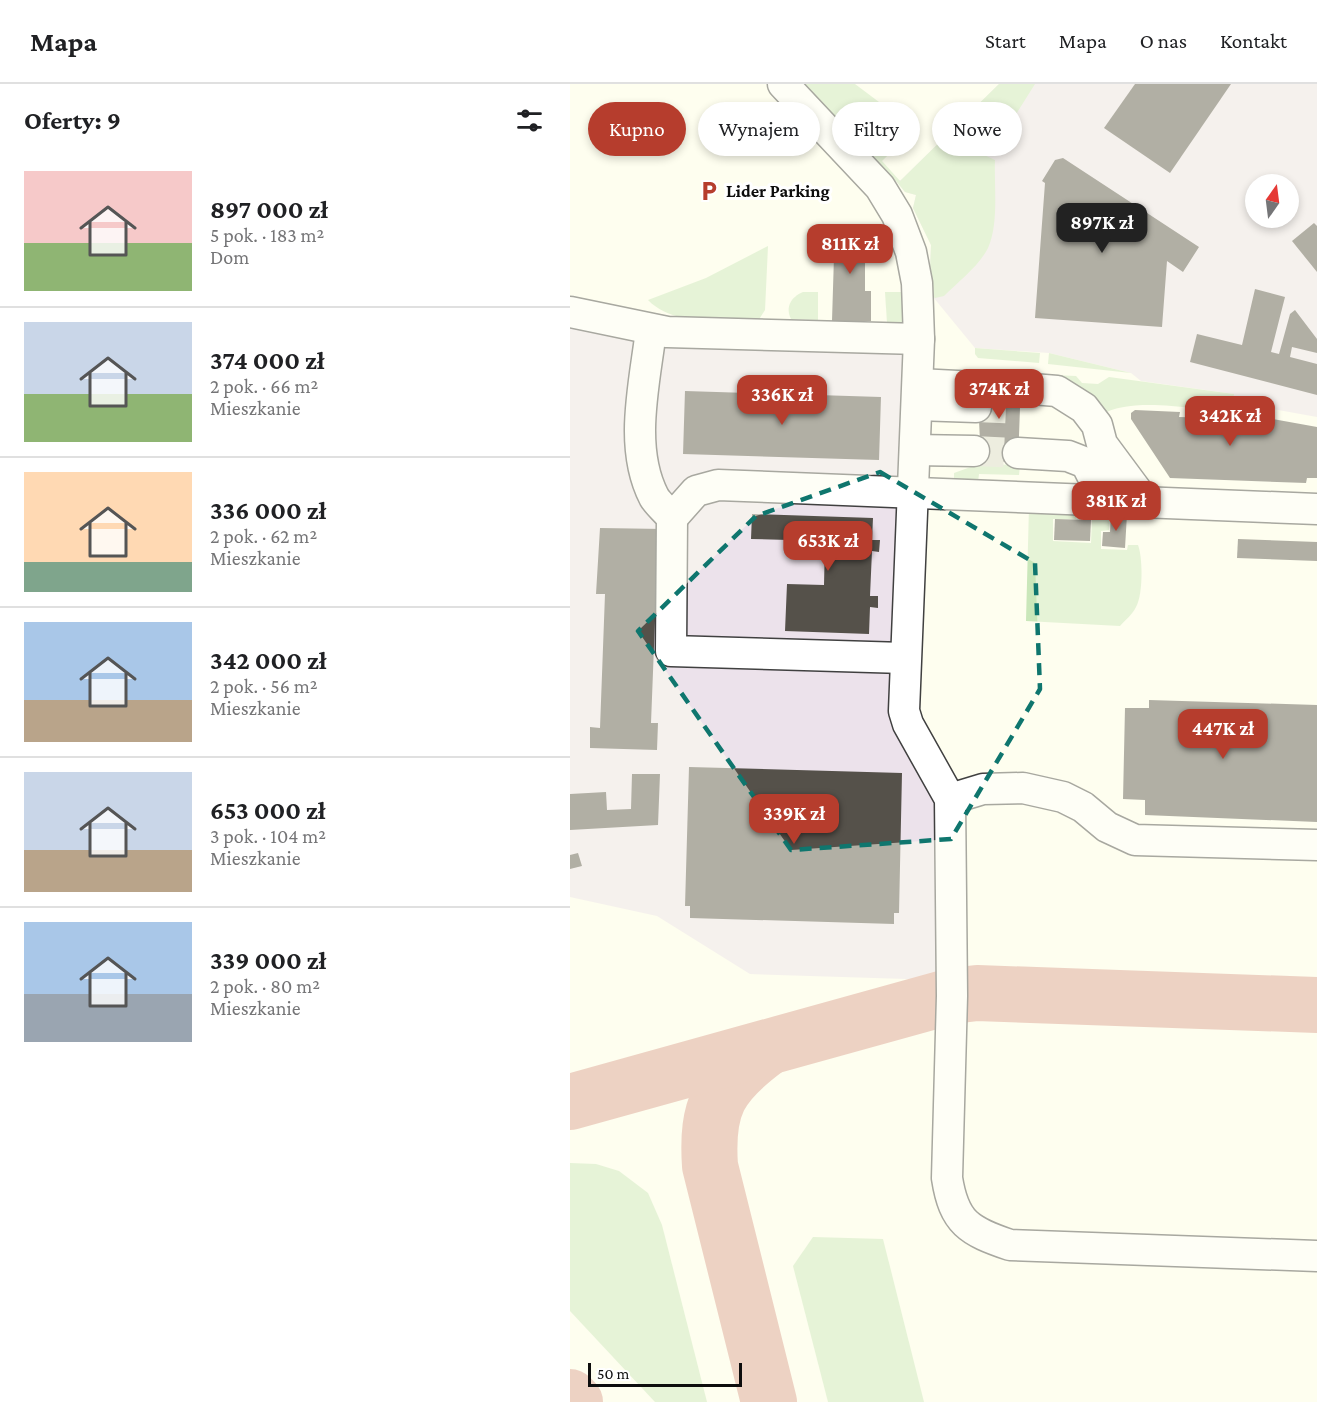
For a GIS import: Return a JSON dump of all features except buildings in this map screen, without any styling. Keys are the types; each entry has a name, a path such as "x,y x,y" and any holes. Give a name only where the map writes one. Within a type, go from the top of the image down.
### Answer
{"lane":[{"path":"783,84 880,187 897,215 911,252 917,283 919,339 904,658 904,711 908,724 950,799 952,996 947,1178 951,1202 978,1234 1011,1245 1317,1256"},
{"path":"570,312 651,330 919,339"},
{"path":"651,330 641,419 642,461 654,497 672,518 671,651 904,658"},
{"path":"1020,399 1057,391 1084,408 1097,425 1102,444 1145,502"},
{"path":"917,394 976,397"},
{"path":"915,450 974,451"},
{"path":"1018,453 1068,456 1086,463 1105,501"},
{"path":"672,518 696,491 718,485 885,489 913,494 1317,509"},
{"path":"950,799 983,789 1023,788 1063,796 1083,807 1112,830 1135,840 1317,845"}],"highlighted area":[{"path":"880,472 1035,563 1040,689 951,839 791,850 720,752 638,631 756,516"}],"shaded area":[{"path":"999,84 1317,84 1317,417 1233,402 1234,394 1141,381 1131,373 1049,353 975,348 929,292 931,245 913,208 916,195 905,192 896,181 890,180 901,180 932,150 932,156 1022,156 1022,102 981,102"},
{"path":"570,316 914,345 899,714 944,798 939,980 750,974 657,916 570,897"}],"green space":[{"path":"799,84 855,84 879,102 832,102 832,119 820,106 820,102 816,102"},
{"path":"999,84 1035,84 1022,105 1022,102 981,102"},
{"path":"932,150 932,156 986,156 995,160 994,228 988,248 974,267 944,296 935,298 929,292 931,245 913,208 916,195 905,192 896,181 890,180 867,156 887,156 882,161 900,181"},
{"path":"768,246 765,310 758,321 714,321 685,318 659,309 648,300 706,278"},
{"path":"803,292 818,292 818,320 791,319 790,303"},
{"path":"885,292 906,292 903,324 887,323"},
{"path":"975,348 1040,353 1039,363 978,358"},
{"path":"1049,353 1131,373 1048,364"},
{"path":"1030,374 1076,376 1082,383 1098,384 1109,377 1234,394 1232,413 1146,405 1114,409 1101,415"},
{"path":"979,464 1020,465 1019,475 979,474 978,482 954,481 954,473"},
{"path":"1029,507 1076,508 1076,519 1053,519 1053,541 1091,543 1092,520 1083,519 1083,509 1110,510 1109,530 1101,531 1101,549 1127,550 1128,545 1138,545 1141,567 1140,594 1135,610 1120,626 1026,621"},
{"path":"570,1163 596,1164 619,1171 648,1193 662,1225 707,1402 655,1402 570,1311"},
{"path":"813,1237 883,1239 924,1402 828,1402 793,1266"}],"taxiway":[{"path":"570,1102 952,996 977,993 1317,1005"},
{"path":"766,1049 737,1074 719,1098 710,1127 709,1145 710,1166 769,1402"},
{"path":"570,1397 575,1402"}],"tunnel":[{"path":"976,407 1020,409"},
{"path":"974,451 1018,453"}],"place":[{"name":"Lider Parking","path":"709,191"}]}
